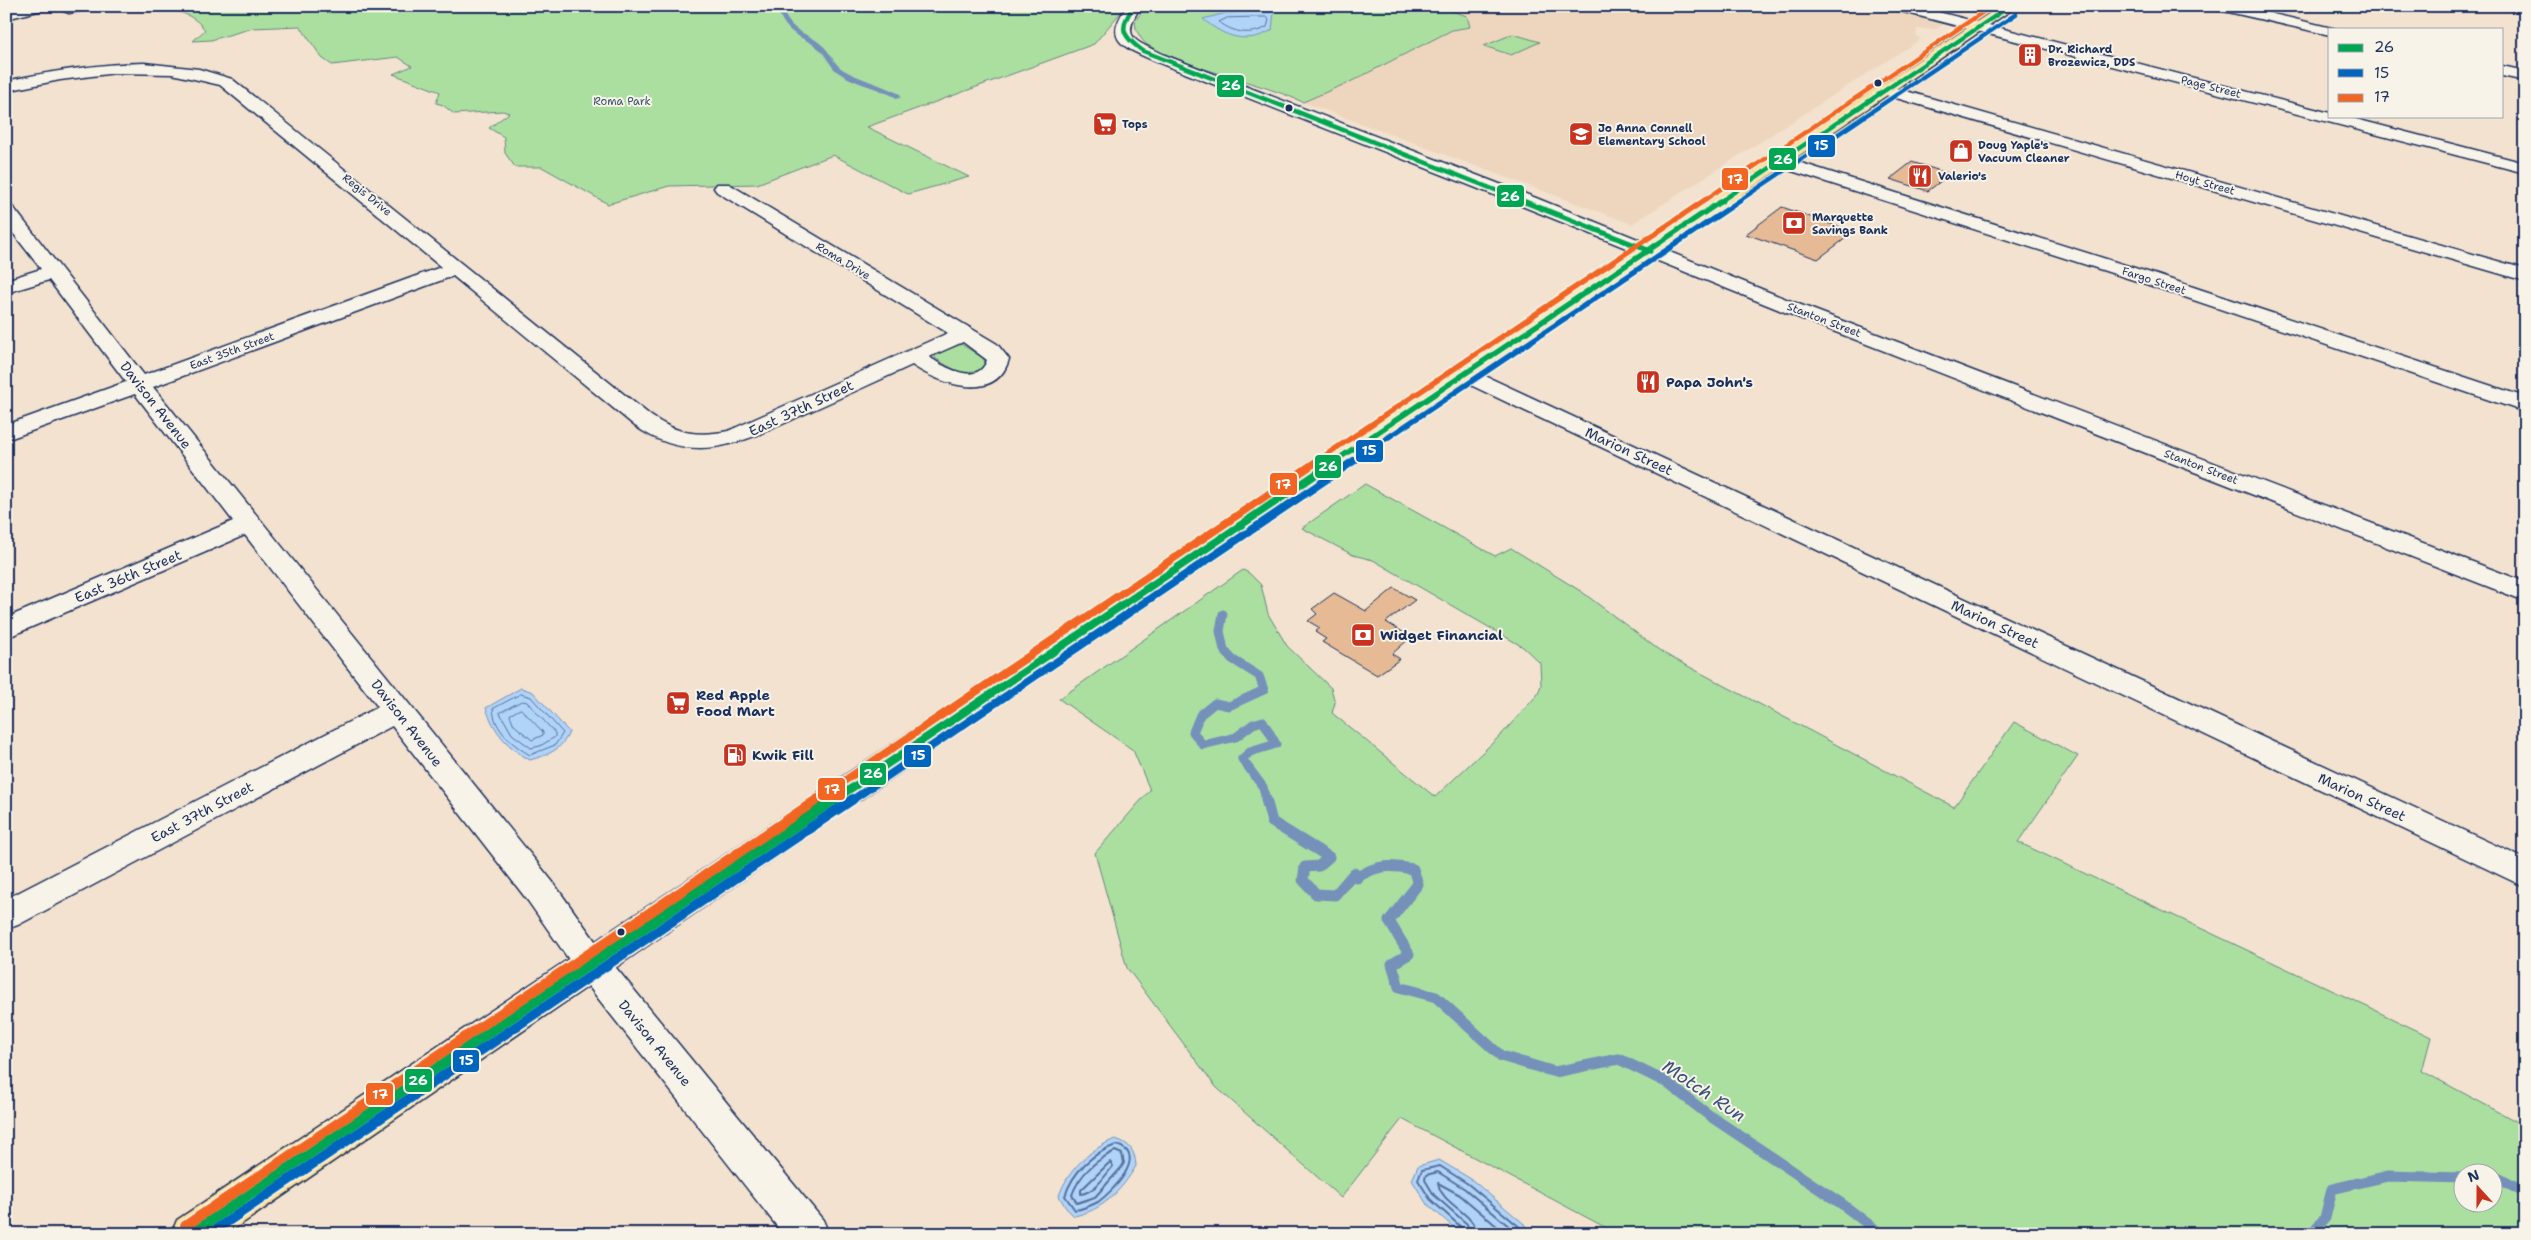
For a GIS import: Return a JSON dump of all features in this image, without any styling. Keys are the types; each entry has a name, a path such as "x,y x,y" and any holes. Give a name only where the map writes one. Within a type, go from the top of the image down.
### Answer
{"main road":[{"path":"191,1234 1782,162 2010,6"}],"street":[{"path":"6,15 48,6"},
{"path":"61,6 69,9 87,6"},
{"name":"Stanton Street","path":"1134,6 1125,17 1122,28 1127,40 1138,48 1164,60 2525,592"},
{"name":"Page Street","path":"1898,6 2328,117"},
{"path":"2220,6 2328,31"},
{"path":"2513,6 2525,9"},
{"name":"Regis Drive","path":"6,86 67,74 137,68 194,72 226,82 657,431 668,438 684,440"},
{"path":"2504,71 2525,76"},
{"name":"Hoyt Street","path":"1885,90 2525,275"},
{"name":"Page Street","path":"2331,118 2525,168"},
{"name":"Fargo Street","path":"1782,162 2141,276 2525,405"},
{"name":"Roma Drive","path":"723,188 963,334"},
{"name":"Davison Avenue","path":"6,212 139,384 540,891 591,963 809,1234"},
{"name":"East 35th Street","path":"6,433 457,268"},
{"path":"6,287 53,272"},
{"path":"913,356 952,379 974,380 990,374 997,365 998,356 963,334"},
{"name":"East 37th Street","path":"684,440 720,440 755,430 963,334"},
{"name":"Marion Street","path":"1466,374 2525,874"},
{"name":"East 36th Street","path":"6,629 250,523"},
{"name":"East 37th Street","path":"6,915 397,710"}],"shaded area":[{"name":"Jo Anna Connell Elementary School","path":"1436,6 1875,6 1944,24 1936,29 1917,29 1916,36 1921,39 1632,224 1303,102 1352,81 1452,30 1469,27 1467,16"}],"green space":[{"name":"Roma Park","path":"154,6 1126,6 1094,44 867,127 969,177 908,194 833,155 757,184 669,186 608,204 542,167 515,167 505,153 504,137 489,128 509,113 503,111 454,114 443,105 436,103 440,92 393,74 412,66 398,57 332,65 322,58 300,26 253,28 211,40 193,41 205,30 195,19 176,11"},
{"path":"1148,6 1436,6 1467,16 1470,27 1452,30 1352,81 1303,102 1284,94 1186,63 1149,46 1139,36 1135,25 1139,16"},
{"path":"1513,34 1540,42 1511,55 1484,46"},
{"path":"961,344 983,358 985,362 976,373 962,372 935,358 935,354"},
{"path":"1365,484 1495,556 1511,548 1582,592 1663,653 1954,807 2014,722 2078,756 2018,842 2431,1037 2422,1071 2525,1126 2525,1234 1621,1234 1402,1119 1341,1198 1216,1087 1127,968 1095,853 1150,790 1133,750 1059,699 1243,570 1249,573 1261,585 1268,614 1287,646 1331,688 1335,703 1332,713 1435,797 1502,734 1538,694 1541,685 1540,663 1523,647 1373,560 1353,555 1302,528"}],"water":[{"path":"1274,12 1272,30 1263,35 1245,38 1227,34 1203,19 1226,13"},
{"path":"521,688 533,692 569,732 554,751 530,760 515,750 503,738 493,725 486,708"},
{"path":"1115,1139 1131,1148 1136,1166 1124,1184 1102,1205 1074,1216 1066,1208 1059,1196 1063,1187 1074,1170 1088,1155"},
{"path":"1439,1160 1471,1179 1536,1234 1461,1234 1426,1203 1412,1180 1418,1166"}],"building":[{"name":"Valerio's","path":"1912,162 1950,174 1928,191 1890,179"},
{"name":"Marquette Savings Bank","path":"1782,207 1854,232 1818,259 1746,234"},
{"name":"Widget Financial","path":"1394,588 1415,600 1386,622 1411,637 1392,654 1400,659 1377,675 1322,642 1326,639 1315,632 1320,628 1308,621 1317,614 1312,609 1334,593 1366,611"}],"waterway":[{"name":"Motch Run","path":"772,6 780,8 784,18 795,31 821,47 835,67 857,79 898,96"},
{"name":"Motch Run","path":"1223,614 1220,631 1224,650 1232,659 1259,676 1264,690 1229,706 1215,703 1200,715 1193,732 1203,745 1236,737 1253,724 1263,721 1276,744 1250,752 1242,759 1263,787 1266,800"},
{"name":"Motch Run","path":"1266,799 1272,822 1329,857 1319,866 1305,867 1303,880 1316,894 1335,895 1354,873 1357,878 1377,868 1398,867 1413,869 1418,884 1389,921 1409,954 1392,964 1399,987 1436,997 1501,1056 1555,1072 1619,1059 1666,1082 1710,1116 1842,1204 1881,1234"},
{"name":"Motch Run","path":"2311,1234 2325,1218 2332,1189 2388,1176 2454,1178"},
{"name":"Motch Run","path":"2504,1181 2525,1193"}],"transit line":[{"name":"26","path":"1134,6 1123,26 1126,36 1143,51 1650,251"},
{"name":"17","path":"185,1226 1992,6"},
{"name":"26","path":"191,1234 2010,6"},
{"name":"15","path":"209,1234 2016,14"}],"place":[{"name":"Dr. Richard Brozewicz, DDS","path":"2030,55"},
{"name":"Tops","path":"1105,124"},
{"name":"Jo Anna Connell Elementary School","path":"1581,134"},
{"name":"Doug Yaple's Vacuum Cleaner","path":"1961,151"},
{"name":"Valerio's","path":"1920,176"},
{"name":"Marquette Savings Bank","path":"1794,223"},
{"name":"Papa John's","path":"1648,382"},
{"name":"Widget Financial","path":"1363,635"},
{"name":"Red Apple Food Mart","path":"678,703"},
{"name":"Kwik Fill","path":"735,755"}]}
